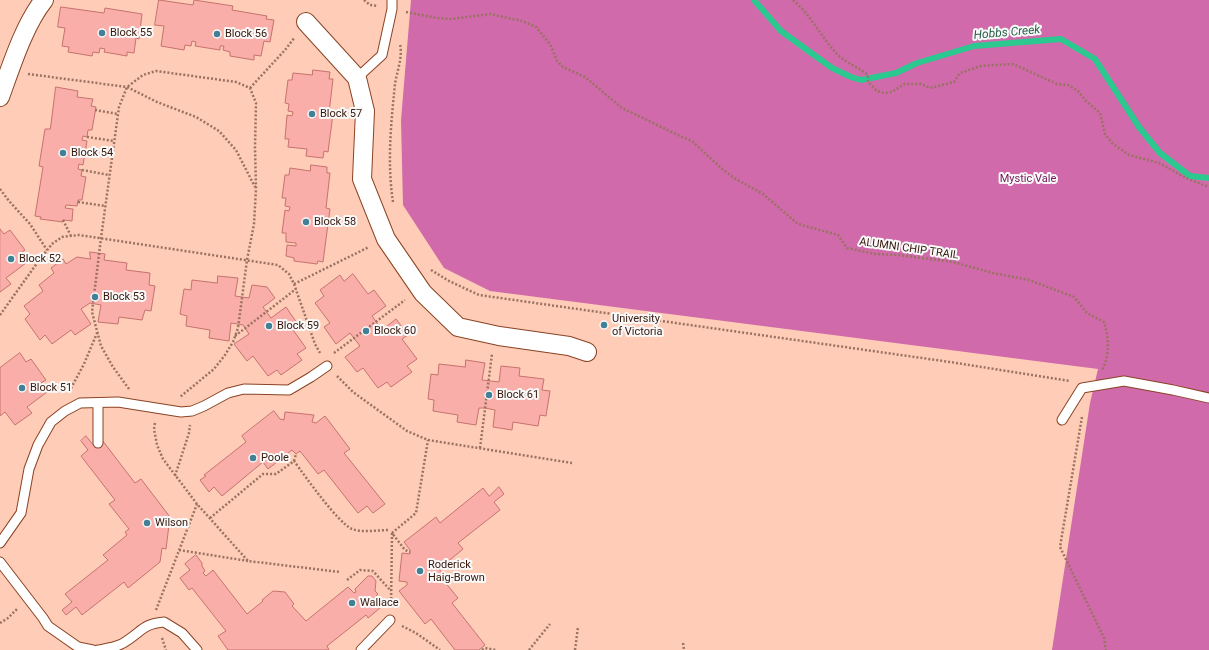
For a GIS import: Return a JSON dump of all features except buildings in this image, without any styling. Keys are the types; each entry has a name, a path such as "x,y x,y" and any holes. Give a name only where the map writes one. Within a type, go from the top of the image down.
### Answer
{"street":[{"path":"0,97 35,11 44,0"},
{"path":"306,22 357,78 364,110 362,179 386,239 423,293 458,327 494,335 570,346 587,352"}],"lane":[{"path":"357,78 382,55 392,4"},
{"path":"0,543 21,513 29,469 38,445 51,422 65,411 80,403 118,402 181,412 192,411 228,393 244,389 289,390 311,377 326,363"},
{"path":"1062,420 1082,388 1124,381 1209,398"},
{"path":"98,403 98,443"},
{"path":"0,562 28,597 48,626 78,647 93,650"},
{"path":"361,650 390,620"},
{"path":"98,650 115,647 128,640 139,630 152,623 158,622 164,622 182,633 197,650"}],"path":[{"name":"ALUMNI CHIP TRAIL","path":"364,0 370,5 392,4 437,18 452,19 490,14 522,21 536,27 550,44 557,61 562,67 585,77 622,108 692,141 721,168 734,178 763,194 798,224 838,235 847,248 875,254 899,255 953,262 993,273 1029,280 1074,297 1087,313 1104,322 1107,331 1108,344 1106,362 1093,386"},
{"path":"793,0 837,53 846,62 868,75 868,82 877,91 885,93 892,92 904,84 921,84 930,88 954,82 960,73 981,66 1012,64 1045,80 1057,84 1068,85 1078,91 1084,100 1100,113 1105,134 1112,143 1129,155 1159,163 1188,179 1209,187"},
{"path":"392,4 402,51 395,82 390,140 390,181 394,209"},
{"path":"250,88 285,50 306,22"},
{"path":"133,392 127,387 113,367 101,346 92,312 100,238 119,106 127,87 143,75 156,71 236,82 250,88 256,102 256,189 254,224 247,260 239,324 235,336 225,355 214,370 182,396 171,400 159,398 154,429 157,445 163,459 175,476 197,504 248,561"},
{"path":"9,72 127,87 157,102 196,117 219,131 236,150 256,189"},
{"path":"95,110 118,114"},
{"path":"87,137 114,142"},
{"path":"82,170 109,175"},
{"path":"0,189 30,224 47,250"},
{"path":"78,202 105,206"},
{"path":"63,220 71,236"},
{"path":"0,314 47,250 52,244 62,237 79,235 278,265 289,274 294,284 315,344 326,363 353,392 407,431 428,440 572,463"},
{"path":"294,284 386,239"},
{"path":"430,269 449,281 479,295 942,361 1084,383 1093,386"},
{"path":"235,336 296,289"},
{"path":"326,363 391,310"},
{"path":"59,416 97,333"},
{"path":"480,448 494,335"},
{"path":"175,476 189,433 192,411"},
{"path":"1083,414 1060,547 1104,638 1106,650"},
{"path":"392,533 416,513 428,440"},
{"path":"210,518 263,474 276,474 294,461 296,454"},
{"path":"294,461 335,515 352,529 369,531 389,530"},
{"path":"166,650 155,610 197,504"},
{"path":"392,533 404,550 410,552"},
{"path":"392,533 392,591 390,620 416,632 440,650"},
{"path":"179,550 248,561 340,572"},
{"path":"346,580 360,570 373,571 392,591"},
{"path":"0,623 8,618 28,597"},
{"path":"529,650 550,624"},
{"path":"575,650 578,627"},
{"path":"683,642 684,650"},
{"path":"482,650 485,648 496,650"}],"green space":[{"name":"Mystic Vale","path":"411,0 1209,0 1209,650 1052,650 1090,403 1098,369 490,291 444,268 403,205 401,120"}],"waterway":[{"name":"Hobbs Creek","path":"754,0 781,31 832,68 861,80 896,73 917,63 974,46 1061,39 1095,59 1139,127 1160,153 1190,176 1209,178"}],"place":[{"name":"Block 55","path":"102,33"},
{"name":"Block 56","path":"217,34"},
{"name":"Block 57","path":"312,114"},
{"name":"Block 54","path":"63,153"},
{"name":"Block 58","path":"306,222"},
{"name":"Block 52","path":"11,259"},
{"name":"Block 53","path":"95,297"},
{"name":"University of Victoria","path":"604,325"},
{"name":"Block 59","path":"269,326"},
{"name":"Block 60","path":"366,331"},
{"name":"Block 51","path":"22,388"},
{"name":"Block 61","path":"489,395"},
{"name":"Poole","path":"253,458"},
{"name":"Wilson","path":"147,523"},
{"name":"Roderick Haig-Brown","path":"420,571"},
{"name":"Wallace","path":"352,603"}]}
